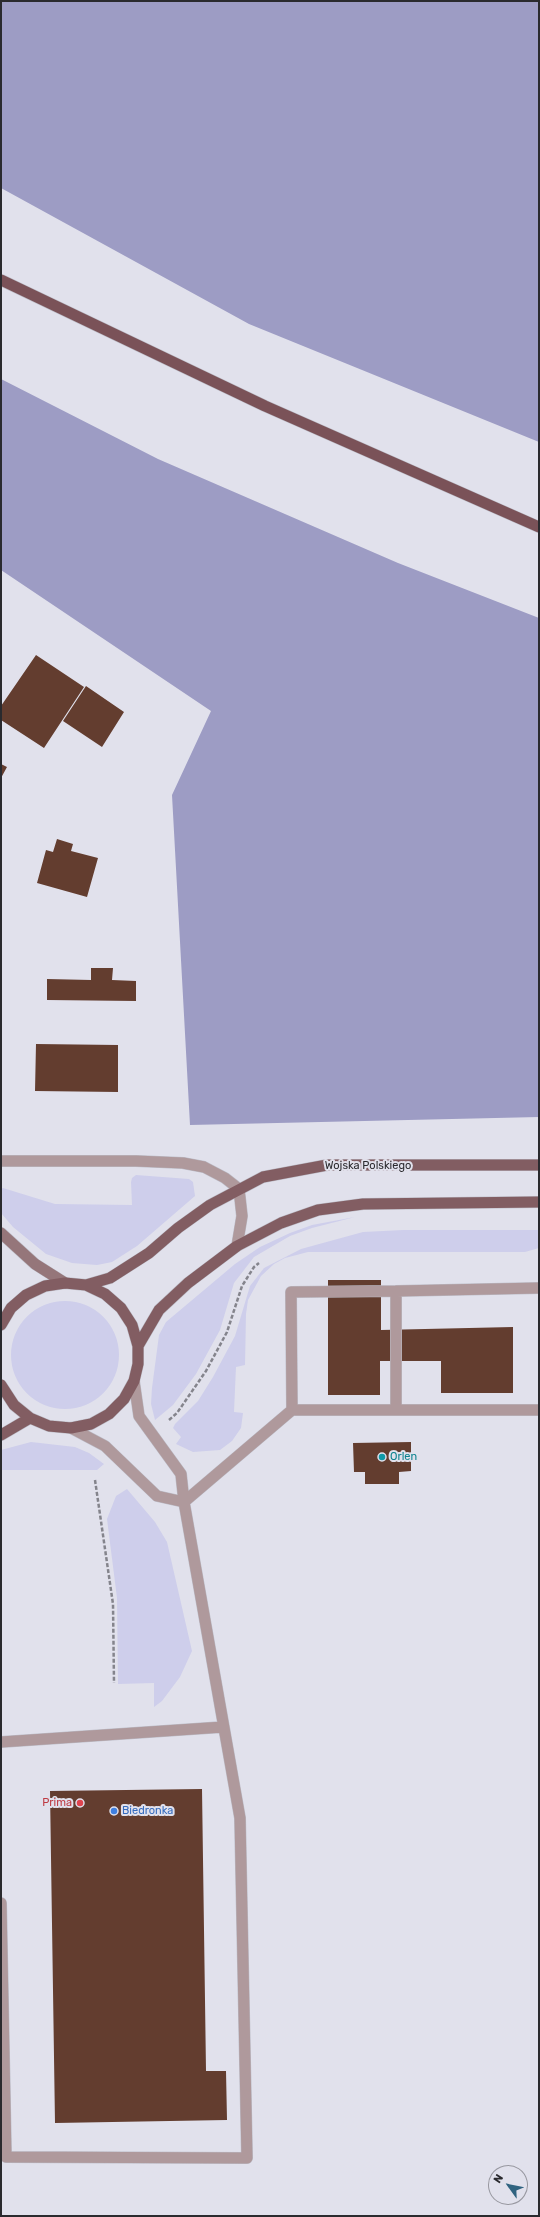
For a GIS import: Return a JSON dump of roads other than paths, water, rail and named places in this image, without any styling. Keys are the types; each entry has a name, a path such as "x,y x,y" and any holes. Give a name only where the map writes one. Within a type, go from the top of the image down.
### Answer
{"highway":[{"path":"1,280 265,406 539,527"}],"main road":[{"name":"Wojska Polskiego","path":"86,1285 110,1278 149,1253 178,1228 210,1205 263,1177 327,1165 428,1167 539,1165"},
{"path":"138,1346 159,1310 188,1283 237,1246 280,1223 318,1210 396,1202 539,1202"},
{"path":"1,1233 35,1264 65,1283"},
{"path":"1,1325 11,1308 26,1295 45,1286 65,1283 86,1285 105,1294 121,1308 132,1325 138,1346 138,1364 134,1381 124,1399 109,1414 91,1424 71,1428 49,1426 30,1418 14,1405 1,1385"},
{"path":"1,1435 30,1418"}],"lane":[{"path":"1,1161 182,1163 204,1167 225,1178 239,1190 242,1216 237,1246"},
{"path":"292,1410 291,1292 539,1288"},
{"path":"396,1291 396,1410"},
{"path":"1,1903 6,2157 247,2158 240,1818 184,1502 181,1474 139,1416 134,1381"},
{"path":"184,1502 292,1410 539,1410"},
{"path":"71,1428 105,1446 157,1496 184,1502"},
{"path":"1,1742 223,1727"}],"place":[{"name":"Orlen","path":"382,1457"},
{"name":"Prima","path":"80,1803"},
{"name":"Biedronka","path":"114,1811"}]}
